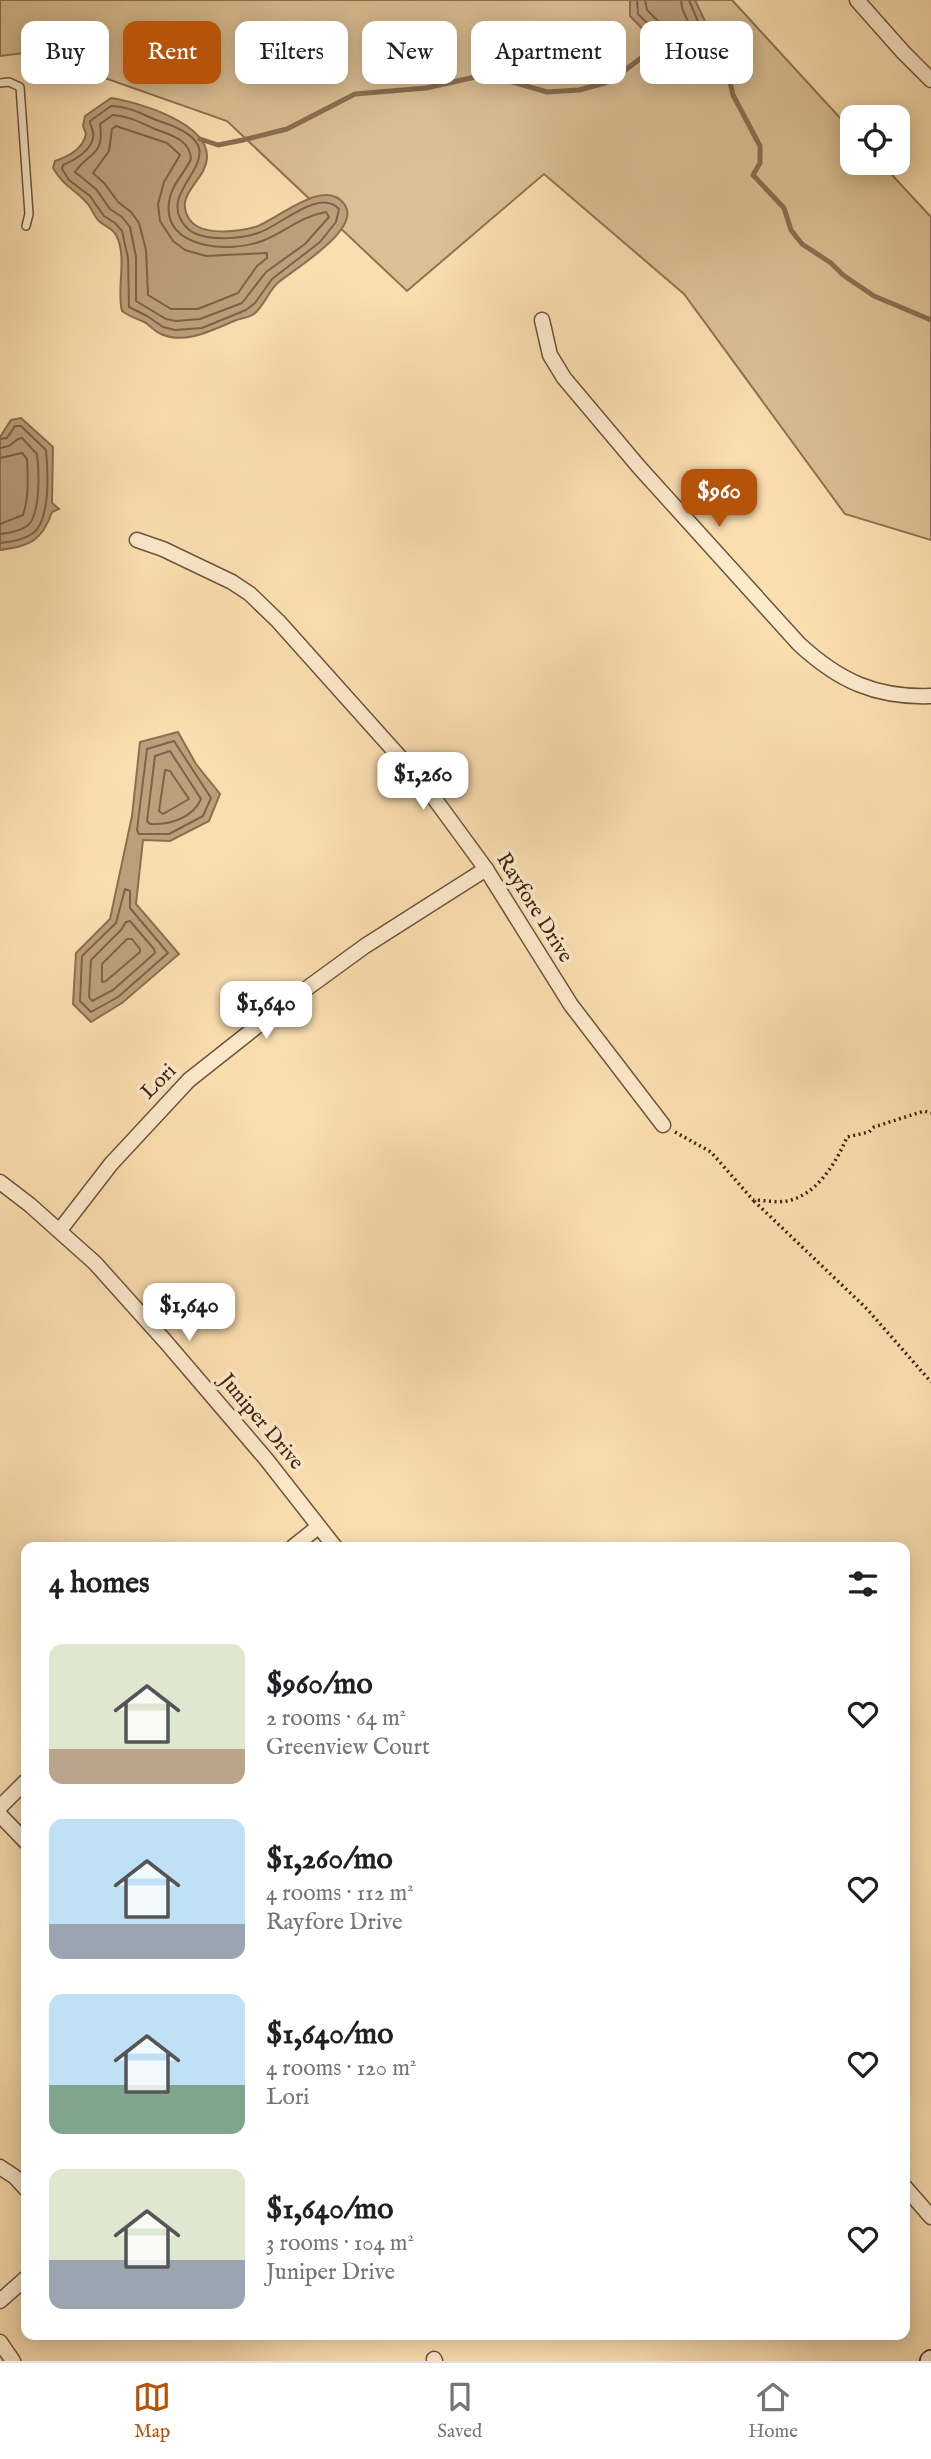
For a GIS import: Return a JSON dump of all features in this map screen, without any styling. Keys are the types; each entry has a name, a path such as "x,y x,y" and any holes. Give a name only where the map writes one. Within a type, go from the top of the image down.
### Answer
{"street":[{"path":"857,0 931,80"},
{"path":"542,320 550,355 564,378 639,467 799,644 820,664 878,693 909,697 931,696"},
{"name":"Rayfore Drive","path":"137,540 172,553 232,582 260,603 424,783 486,869 570,1005 663,1125"},
{"name":"Lori","path":"60,1230 111,1164 188,1080 284,1004 365,946 486,869"},
{"name":"Juniper Drive","path":"0,1182 60,1230 95,1263 266,1459 331,1542"},
{"path":"299,1542 318,1527"},
{"path":"0,1807 21,1786"},
{"path":"0,1815 21,1837"},
{"path":"0,2167 21,2184"},
{"path":"910,2192 931,2217"},
{"path":"0,2301 21,2282"},
{"path":"0,2342 13,2361"}],"lane":[{"path":"0,83 9,82 20,88 29,214 26,226"}],"path":[{"path":"752,1200 787,1201 810,1190 831,1170 847,1137 869,1132 874,1127 924,1111 931,1112"},
{"path":"663,1125 711,1152 752,1200 867,1309 931,1382"}],"shaded area":[{"path":"0,0 732,0 751,21 640,21 640,84 753,84 753,23 840,118 840,175 892,175 931,217 931,540 845,514 684,294 544,174 407,291 227,121 109,79 109,21 21,21 21,53 0,56"}],"water":[{"path":"630,0 695,0 705,21 640,21 640,26 630,16"},
{"path":"111,98 138,104 170,116 197,134 205,146 207,158 185,203 190,220 202,229 229,231 255,227 300,202 325,195 336,197 345,205 347,215 344,225 324,248 276,284 254,314 188,337 168,337 159,333 122,311 122,263 116,235 97,219 87,203 53,168 55,161 82,144 86,134 83,126 85,116"},
{"path":"21,418 53,447 52,503 59,509 52,512 44,530 34,540 0,550 0,437 11,420"},
{"path":"178,732 196,764 220,794 209,821 170,841 143,840 136,904 179,954 122,1003 91,1022 73,1004 76,953 110,919 132,816 140,742"}],"waterway":[{"path":"200,139 218,145 243,140 287,129 355,94 426,88 480,76 495,77 547,92 579,90 605,83 640,59"},
{"path":"731,84 733,95 760,146 760,163 753,175 784,208 791,230 802,244 874,296 931,320"}]}
